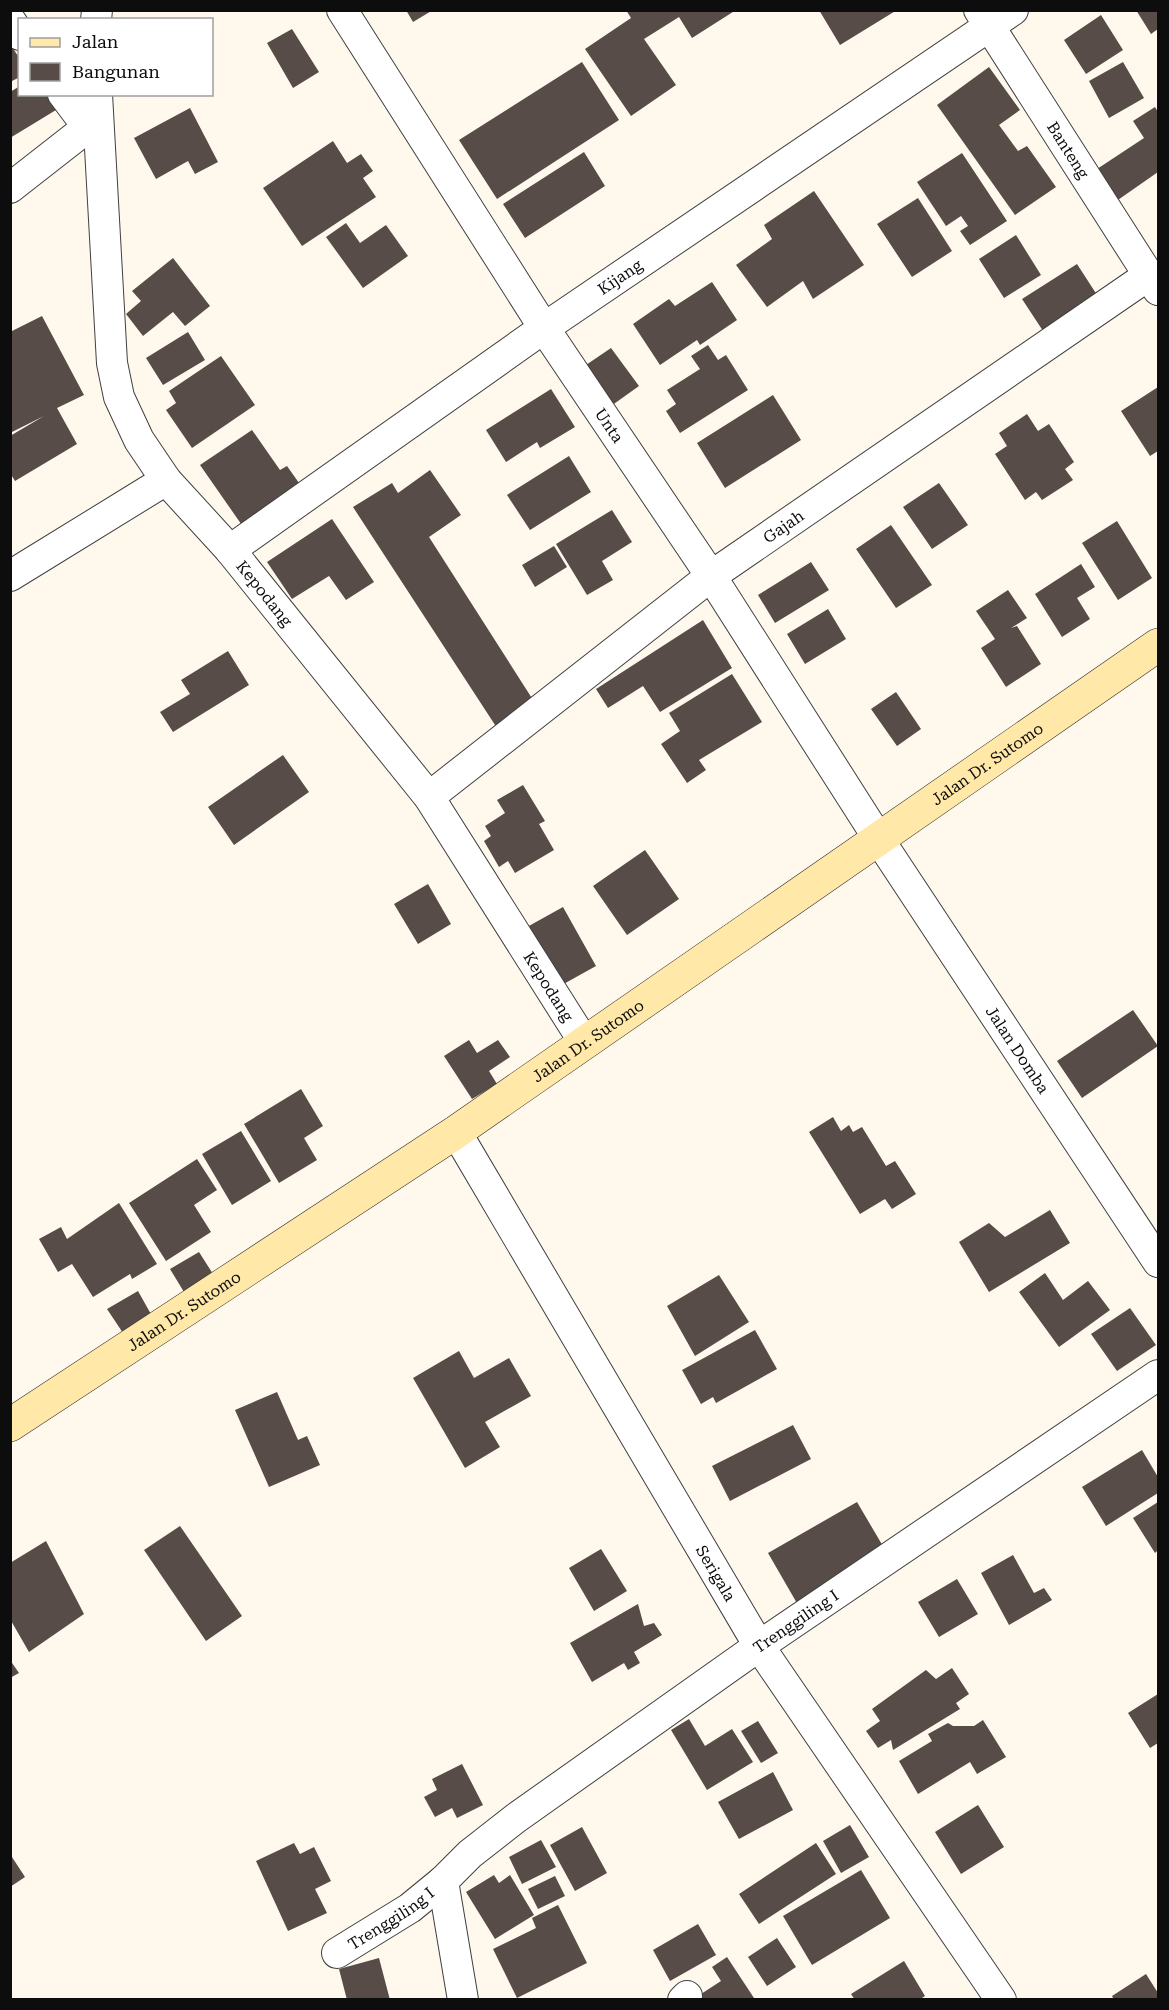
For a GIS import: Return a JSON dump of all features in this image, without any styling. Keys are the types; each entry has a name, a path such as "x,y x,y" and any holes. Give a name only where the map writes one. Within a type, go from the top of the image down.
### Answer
{"street":[{"name":"Unta","path":"342,10 544,328 711,576 878,838"},
{"name":"Kijang","path":"230,550 544,328 994,16"},
{"name":"Banteng","path":"994,16 1154,283"},
{"path":"10,188 94,134 65,96"},
{"name":"Kepodang","path":"97,96 94,134 112,363 120,397 139,440 166,480 230,550 429,797 584,1042"},
{"name":"Gajah","path":"429,797 711,576 1154,283"},
{"path":"10,576 166,480"},
{"name":"Jalan Dr. Sutomo","path":"10,1425 456,1132 1158,645"},
{"name":"Jalan Domba","path":"878,838 1158,1262"},
{"name":"Serigala","path":"456,1132 759,1646 1001,2000"},
{"name":"Trenggiling I","path":"337,1953 410,1908 443,1881 470,1854 516,1818 759,1646 1158,1375"},
{"name":"Trenggiling I","path":"443,1881 463,2000"}],"building":[{"path":"406,10 433,10 413,22"},
{"path":"626,10 736,10 692,38 679,17 644,39 676,85 631,116 585,49 631,18"},
{"path":"819,10 897,10 840,45"},
{"path":"1136,10 1158,10 1158,29 1151,34"},
{"path":"1101,15 1123,50 1086,74 1064,40"},
{"path":"292,29 319,72 293,88 267,43"},
{"path":"10,44 18,56 18,78 10,82"},
{"path":"582,62 619,120 497,199 459,140"},
{"path":"1123,62 1144,98 1109,118 1089,81"},
{"path":"989,67 1020,110 999,125 1018,151 1027,146 1056,187 1015,215 937,105"},
{"path":"18,87 18,96 47,96 56,110 10,138 10,92"},
{"path":"1155,107 1158,112 1158,172 1115,202 1094,171 1144,138 1133,121"},
{"path":"190,108 218,162 195,174 188,161 156,179 134,138"},
{"path":"333,141 347,163 361,154 373,171 363,178 376,197 302,246 263,188"},
{"path":"584,152 605,186 525,238 503,204"},
{"path":"962,153 1007,221 970,245 960,231 968,226 961,216 946,226 917,182"},
{"path":"814,191 864,265 813,299 803,281 767,307 736,265 772,239 764,225"},
{"path":"918,198 952,251 912,277 877,224"},
{"path":"346,223 360,243 386,225 408,256 363,288 326,237"},
{"path":"1016,235 1041,275 1004,298 979,259"},
{"path":"173,258 210,306 185,326 173,312 143,336 126,314 141,301 132,291"},
{"path":"1077,264 1099,298 1045,334 1022,299"},
{"path":"712,282 737,320 700,345 697,340 660,365 633,324 669,299 675,306"},
{"path":"42,316 84,395 57,408 77,444 15,481 10,473 10,436 44,416 10,433 10,332"},
{"path":"188,332 205,360 163,385 146,358"},
{"path":"708,345 718,360 726,355 748,390 680,433 666,411 676,404 667,390 700,369 691,356"},
{"path":"611,348 639,386 611,406 583,367"},
{"path":"221,356 255,405 192,448 166,410 176,403 169,391"},
{"path":"1158,387 1158,451 1150,456 1121,411"},
{"path":"551,389 575,427 540,448 537,442 506,462 486,430"},
{"path":"773,395 801,440 725,488 697,443"},
{"path":"1027,414 1038,431 1049,424 1074,462 1065,469 1073,480 1042,500 1036,492 1025,500 995,454 1007,446 999,433"},
{"path":"252,430 280,470 287,466 304,490 246,531 200,465"},
{"path":"569,456 591,492 530,530 507,495"},
{"path":"430,470 461,515 429,537 535,703 497,728 353,507 392,483 398,493"},
{"path":"939,483 968,525 932,549 903,507"},
{"path":"612,510 632,542 602,561 613,580 587,595 556,544"},
{"path":"332,519 374,582 346,600 329,576 292,599 267,562"},
{"path":"1117,521 1152,578 1118,600 1082,543"},
{"path":"891,525 932,585 896,608 856,549"},
{"path":"554,546 567,567 535,587 522,565"},
{"path":"811,562 829,590 775,623 758,595"},
{"path":"1081,564 1095,587 1077,598 1090,619 1062,637 1035,594"},
{"path":"1008,590 1027,618 1011,628 1017,626 1041,664 1006,687 981,648 995,639 976,611"},
{"path":"828,609 846,639 805,664 787,634"},
{"path":"703,620 732,668 660,712 643,686 608,708 596,689"},
{"path":"228,651 249,685 173,732 160,712 190,694 181,680"},
{"path":"732,674 762,722 699,760 706,770 687,783 661,744 680,731 669,713"},
{"path":"896,692 921,729 897,746 871,709"},
{"path":"283,755 309,792 234,845 208,807"},
{"path":"523,785 545,821 539,824 554,850 515,873 508,861 499,867 484,841 491,836 485,826 505,813 497,800"},
{"path":"645,850 679,899 627,935 593,886"},
{"path":"428,884 451,924 418,944 394,904"},
{"path":"563,907 596,966 560,986 527,927"},
{"path":"1133,1010 1158,1046 1082,1098 1057,1061"},
{"path":"469,1040 477,1053 498,1040 510,1057 489,1071 497,1084 472,1099 444,1056"},
{"path":"301,1089 323,1126 304,1138 317,1160 279,1183 244,1124"},
{"path":"833,1117 841,1131 849,1125 853,1132 862,1127 886,1166 895,1161 916,1194 892,1209 885,1199 860,1214 809,1132"},
{"path":"241,1131 271,1181 232,1205 202,1154"},
{"path":"197,1159 217,1190 194,1205 211,1232 166,1261 129,1203"},
{"path":"119,1203 157,1264 132,1279 130,1274 93,1297 72,1264 58,1272 39,1239 61,1227 67,1239"},
{"path":"1050,1210 1070,1243 989,1292 959,1242 989,1223 1005,1237"},
{"path":"199,1252 213,1274 184,1292 170,1269"},
{"path":"1045,1273 1063,1300 1088,1281 1110,1310 1059,1347 1019,1292"},
{"path":"719,1275 749,1322 695,1356 667,1306"},
{"path":"138,1291 152,1316 123,1333 107,1309"},
{"path":"1130,1308 1156,1345 1117,1371 1091,1334"},
{"path":"755,1330 777,1369 716,1403 713,1397 701,1404 682,1370"},
{"path":"459,1351 474,1378 509,1358 531,1396 485,1422 500,1447 465,1468 413,1378"},
{"path":"277,1392 298,1440 307,1436 320,1465 269,1487 235,1410"},
{"path":"793,1425 811,1459 730,1501 712,1466"},
{"path":"1142,1450 1158,1477 1158,1493 1106,1526 1082,1487"},
{"path":"857,1502 887,1553 798,1605 768,1553"},
{"path":"1158,1502 1158,1550 1155,1553 1133,1518"},
{"path":"180,1526 242,1616 206,1641 144,1550"},
{"path":"46,1541 84,1614 29,1652 10,1619 10,1563"},
{"path":"601,1549 627,1591 594,1611 569,1568"},
{"path":"1013,1555 1034,1593 1044,1588 1052,1600 1009,1625 981,1573"},
{"path":"957,1579 978,1614 939,1637 918,1602"},
{"path":"638,1604 644,1626 654,1623 662,1635 634,1652 640,1663 628,1670 624,1663 592,1682 570,1643"},
{"path":"10,1660 19,1673 10,1678"},
{"path":"952,1668 969,1694 956,1703 960,1709 893,1750 891,1740 878,1748 866,1731 880,1721 872,1709 926,1670 936,1679"},
{"path":"1158,1694 1158,1743 1150,1748 1128,1713"},
{"path":"689,1719 705,1746 732,1729 753,1762 707,1790 671,1730"},
{"path":"983,1720 1006,1757 977,1774 970,1762 918,1794 899,1761 932,1741 928,1734 948,1723 953,1726 974,1726"},
{"path":"758,1721 778,1753 761,1763 741,1731"},
{"path":"462,1764 483,1805 457,1818 452,1808 435,1817 424,1797 437,1790 432,1779"},
{"path":"773,1772 793,1810 739,1839 718,1802"},
{"path":"978,1805 1004,1847 961,1874 935,1832"},
{"path":"850,1825 869,1857 841,1873 823,1841"},
{"path":"582,1827 607,1873 575,1891 550,1845"},
{"path":"541,1840 556,1867 522,1884 509,1857"},
{"path":"294,1843 300,1854 314,1847 331,1881 315,1889 327,1913 288,1931 256,1861"},
{"path":"816,1843 836,1874 759,1924 739,1894"},
{"path":"10,1854 25,1877 10,1887"},
{"path":"861,1870 890,1918 812,1965 783,1916"},
{"path":"494,1875 499,1883 510,1875 534,1915 495,1939 466,1892"},
{"path":"555,1876 565,1896 538,1909 528,1889"},
{"path":"558,1905 587,1963 517,1998 493,1949 536,1928 532,1918"},
{"path":"698,1924 716,1955 670,1981 653,1950"},
{"path":"777,1938 796,1967 767,1986 748,1957"},
{"path":"727,1957 754,1998 752,2000 704,2000 701,1994 721,1981 712,1967"},
{"path":"379,1958 390,2000 347,2000 339,1969"},
{"path":"904,1961 925,1996 919,2000 855,2000 851,1994"},
{"path":"1146,1974 1158,1993 1158,2000 1114,2000 1112,1996"}]}
